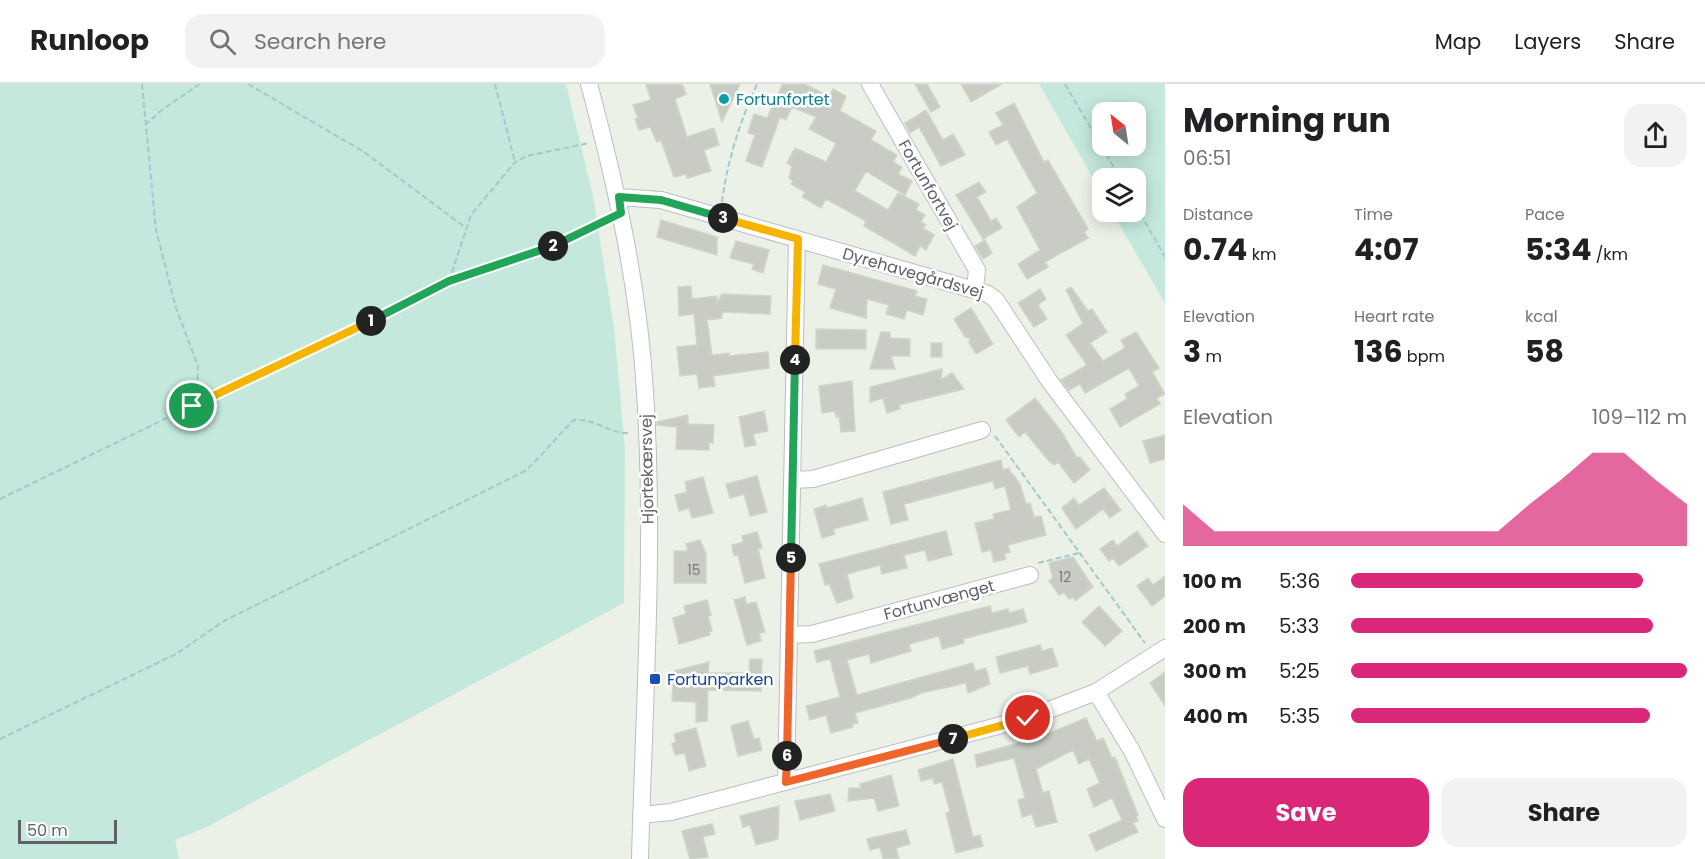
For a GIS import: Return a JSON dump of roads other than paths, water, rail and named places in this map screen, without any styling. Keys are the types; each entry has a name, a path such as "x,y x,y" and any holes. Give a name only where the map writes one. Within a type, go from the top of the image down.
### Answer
{"street":[{"name":"Hjortekærsvej","path":"590,84 620,205 634,289 645,391 648,510 640,859"},
{"name":"Fortunfortvej","path":"870,84 977,270 975,288"},
{"name":"Dyrehavegårdsvej","path":"620,205 661,200 975,288 996,300 1050,382 1165,534"},
{"path":"786,782 798,239"},
{"path":"792,480 813,479 982,430"},
{"name":"Fortunvænget","path":"789,635 812,634 1030,575"},
{"path":"641,815 671,812 1028,718 1096,692 1159,651"},
{"path":"1096,692 1132,751 1165,819"}],"place":[{"name":"Fortunfortet","path":"724,99"},
{"name":"Fortunparken","path":"655,679"}]}
